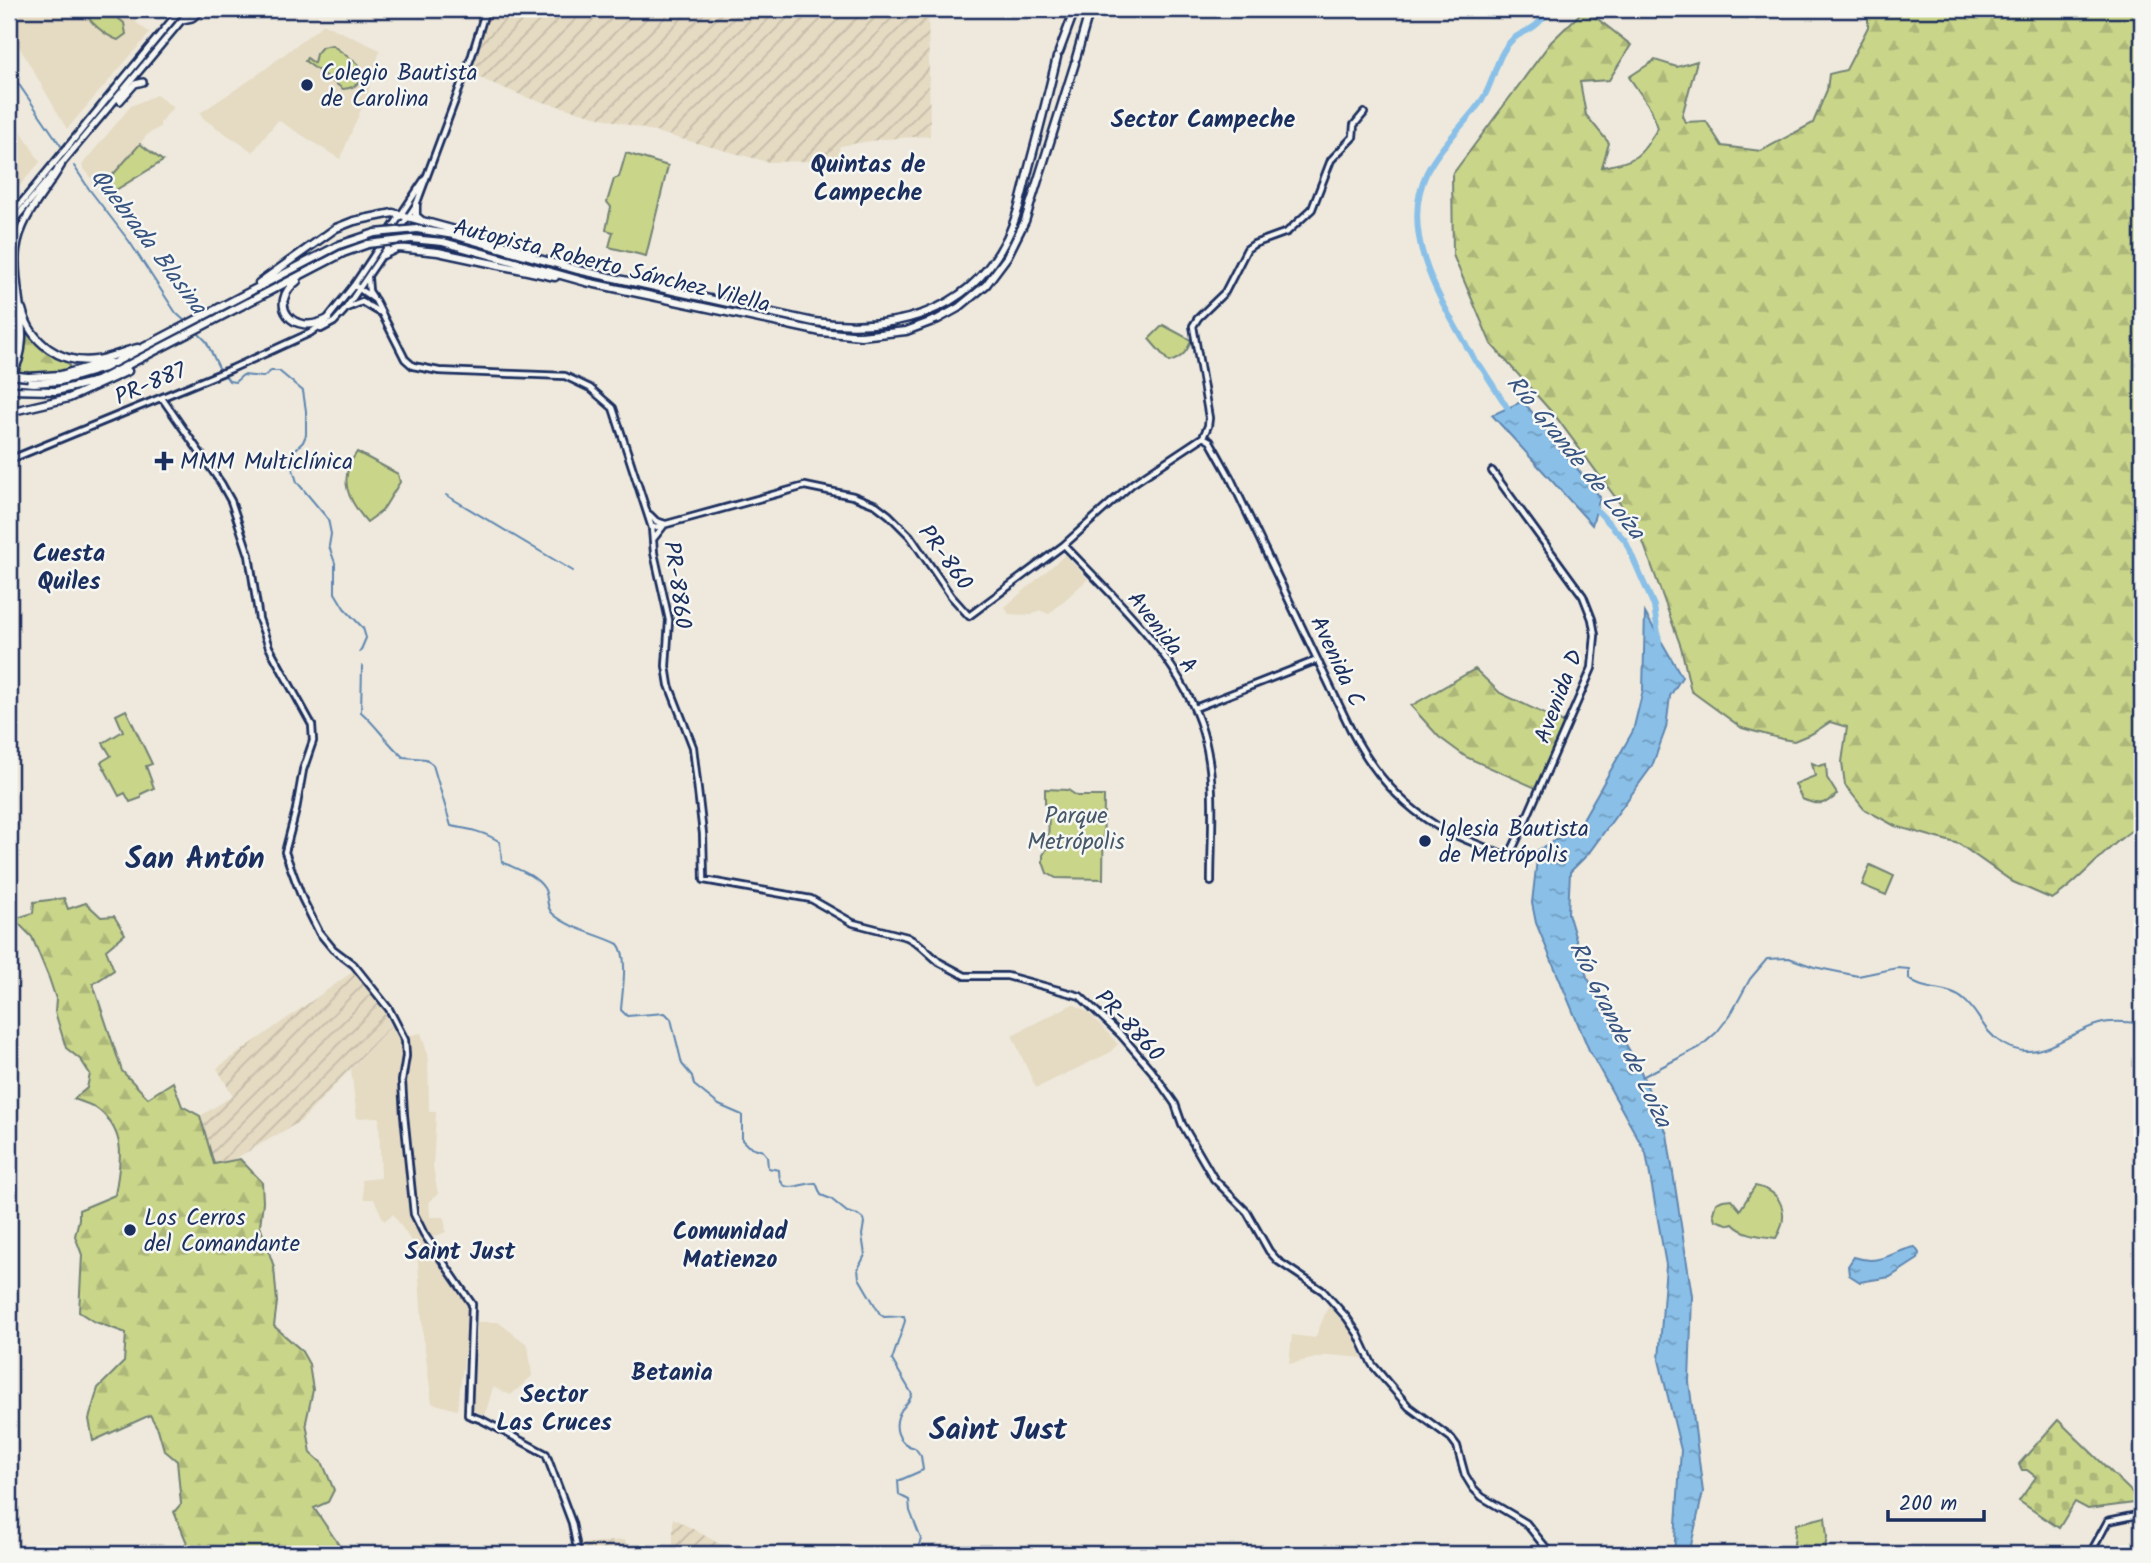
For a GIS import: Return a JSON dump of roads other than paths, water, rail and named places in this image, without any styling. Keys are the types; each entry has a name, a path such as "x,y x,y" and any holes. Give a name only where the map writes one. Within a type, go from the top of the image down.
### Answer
{"highway":[{"name":"Autopista Roberto Sánchez Vilella","path":"9,378 20,382 60,381 85,375 173,332 339,244 375,233 417,229 454,235 565,266 814,322 860,325 903,321 923,315 949,301 977,279 992,263 1013,225 1058,55 1075,9"},
{"name":"Autopista Roberto Sánchez Vilella","path":"11,390 47,392 88,384 121,370 343,253 368,244 411,239 443,242 615,288 835,334 873,336 918,327 938,319 968,301 1001,267 1014,245 1025,220 1056,124 1090,9"},
{"path":"9,378 16,368 22,347 16,252 22,227 61,165"},
{"path":"416,205 416,216 423,221"},
{"path":"231,302 336,228 354,220 393,213 513,246 565,266"},
{"path":"383,255 398,248 438,252 615,288"},
{"path":"305,274 286,291 286,313 295,323 305,326 328,319"},
{"path":"17,288 30,330 43,344 58,354 81,360 94,360 147,345"},
{"path":"9,318 9,337"},
{"path":"9,414 42,408 113,379 173,346 180,339"},
{"path":"9,378 48,377 78,372 147,345"}],"main road":[{"path":"9,218 181,9"},
{"path":"9,226 191,9"},
{"path":"182,20 192,18 204,9"},
{"path":"112,106 135,84 143,82"}],"street":[{"name":"PR-887","path":"304,336 328,319 416,205 472,55 486,9"},
{"path":"1203,438 1209,426 1209,418 1193,326 1225,292 1247,249 1287,232 1312,209 1331,160 1353,137 1354,125 1364,113"},
{"name":"PR-887","path":"9,460 162,398 334,322 383,255 426,177"},
{"path":"368,277 369,291 405,359 413,366 439,371 565,376 590,388 606,400 615,412 652,528"},
{"path":"354,285 375,300"},
{"path":"346,308 362,302 383,316"},
{"path":"162,398 221,483 231,502 249,555 259,619 269,647 312,725 313,741 303,770 285,852 302,898 319,932 328,945 355,965 389,1009 405,1040 407,1056 402,1081 403,1104 414,1214 424,1234 472,1304 468,1415 546,1454 572,1523 578,1554"},
{"name":"PR-860","path":"652,528 805,486 853,496 876,505 905,530 951,596 969,616 1065,545 1132,484 1203,438"},
{"name":"Avenida C","path":"1203,438 1210,441 1232,481 1360,749 1387,785 1437,826 1494,851"},
{"name":"Avenida D","path":"1492,471 1583,596 1592,619 1596,646 1592,667 1509,856 1494,851"},
{"path":"649,514 656,521 665,524 653,539"},
{"name":"PR-8860","path":"652,528 654,553 669,620 666,666 669,685 693,747 703,834 704,880 811,900 853,923 907,937 939,962 965,976 1007,976 1080,996 1122,1035 1152,1071 1175,1104 1182,1124 1214,1179 1247,1212 1269,1251 1278,1261 1323,1291 1347,1318 1372,1364 1387,1382 1409,1407 1451,1438 1457,1446 1465,1475 1472,1488 1482,1497 1526,1523 1551,1554"},
{"name":"Avenida A","path":"1065,545 1166,657 1195,708 1208,758 1212,794 1211,882"},
{"path":"1195,708 1317,660"},
{"path":"2090,1554 2108,1521 2142,1514"}],"water":[{"path":"1523,401 1600,497 1592,525 1492,415"},
{"path":"1645,613 1682,677 1670,696 1666,728 1652,766 1588,854 1570,872 1568,913 1587,977 1639,1067 1667,1134 1692,1296 1689,1382 1703,1492 1689,1554 1674,1554 1681,1450 1659,1360 1666,1265 1646,1153 1589,1050 1536,923 1532,903 1538,850 1579,826 1633,731 1643,690"},
{"path":"1915,1247 1919,1253 1918,1259 1890,1277 1860,1282 1849,1275 1848,1266 1854,1257 1879,1259"}],"waterway":[{"name":"Río Grande de Loíza","path":"1512,415 1475,361 1438,294 1421,246 1417,221 1419,196 1432,162 1482,100 1507,46 1536,25 1550,9"},
{"name":"Quebrada Blasina","path":"9,70 61,146"},
{"name":"Quebrada Blasina","path":"74,166 129,241 176,313 186,322"},
{"name":"Quebrada Blasina","path":"197,332 206,341 220,370"},
{"name":"Quebrada Blasina","path":"224,374 229,381 235,382 243,375 263,377 271,371 279,371 303,391 306,435 293,452 292,466 297,482 328,519 331,534 329,546 335,563 335,593 344,608 363,628 366,638 360,652"},
{"path":"446,495 573,571"},
{"name":"Río Grande de Loíza","path":"1591,504 1625,540 1654,606 1659,641"},
{"name":"Quebrada Blasina","path":"362,666 361,712 403,757 426,759 433,765 451,826 483,833 500,842 502,862 525,872 540,883 553,914 576,927 618,944 624,966 621,1010 627,1016 665,1013 671,1019 682,1064 692,1076 694,1085 719,1105 742,1115 742,1140 748,1146 763,1151 767,1156 768,1168 779,1170 783,1184 792,1187 816,1183 821,1195 863,1219 865,1255 858,1269 859,1278 880,1314 884,1317 904,1316 905,1321 892,1360 912,1394 899,1415 898,1433 900,1438 915,1448 921,1456 923,1470 898,1481 899,1495 909,1500 910,1511 921,1539 916,1554"},
{"path":"1642,1077 1700,1047 1717,1032 1731,1014 1750,979 1767,959 1789,958 1814,967 1858,976 1897,968 1909,969 1909,979 1915,983 1951,993 1964,1000 1996,1039 2016,1050 2040,1049 2104,1023 2142,1024"}],"place":[{"name":"Colegio Bautista de Carolina","path":"307,85"},
{"name":"MMM Multiclínica","path":"164,461"},
{"name":"Iglesia Bautista de Metrópolis","path":"1425,841"},
{"name":"Los Cerros del Comandante","path":"130,1230"}],"district":[{"name":"Sector Campeche","path":"1203,119"},
{"name":"Quintas de Campeche","path":"868,178"},
{"name":"Cuesta Quiles","path":"69,567"},
{"name":"San Antón","path":"195,858"},
{"name":"Comunidad Matienzo","path":"730,1245"},
{"name":"Saint Just","path":"460,1251"},
{"name":"Betania","path":"672,1372"},
{"name":"Sector Las Cruces","path":"554,1408"},
{"name":"Saint Just","path":"998,1429"}],"park label":[{"name":"Parque Metrópolis","path":"1076,828"}]}
